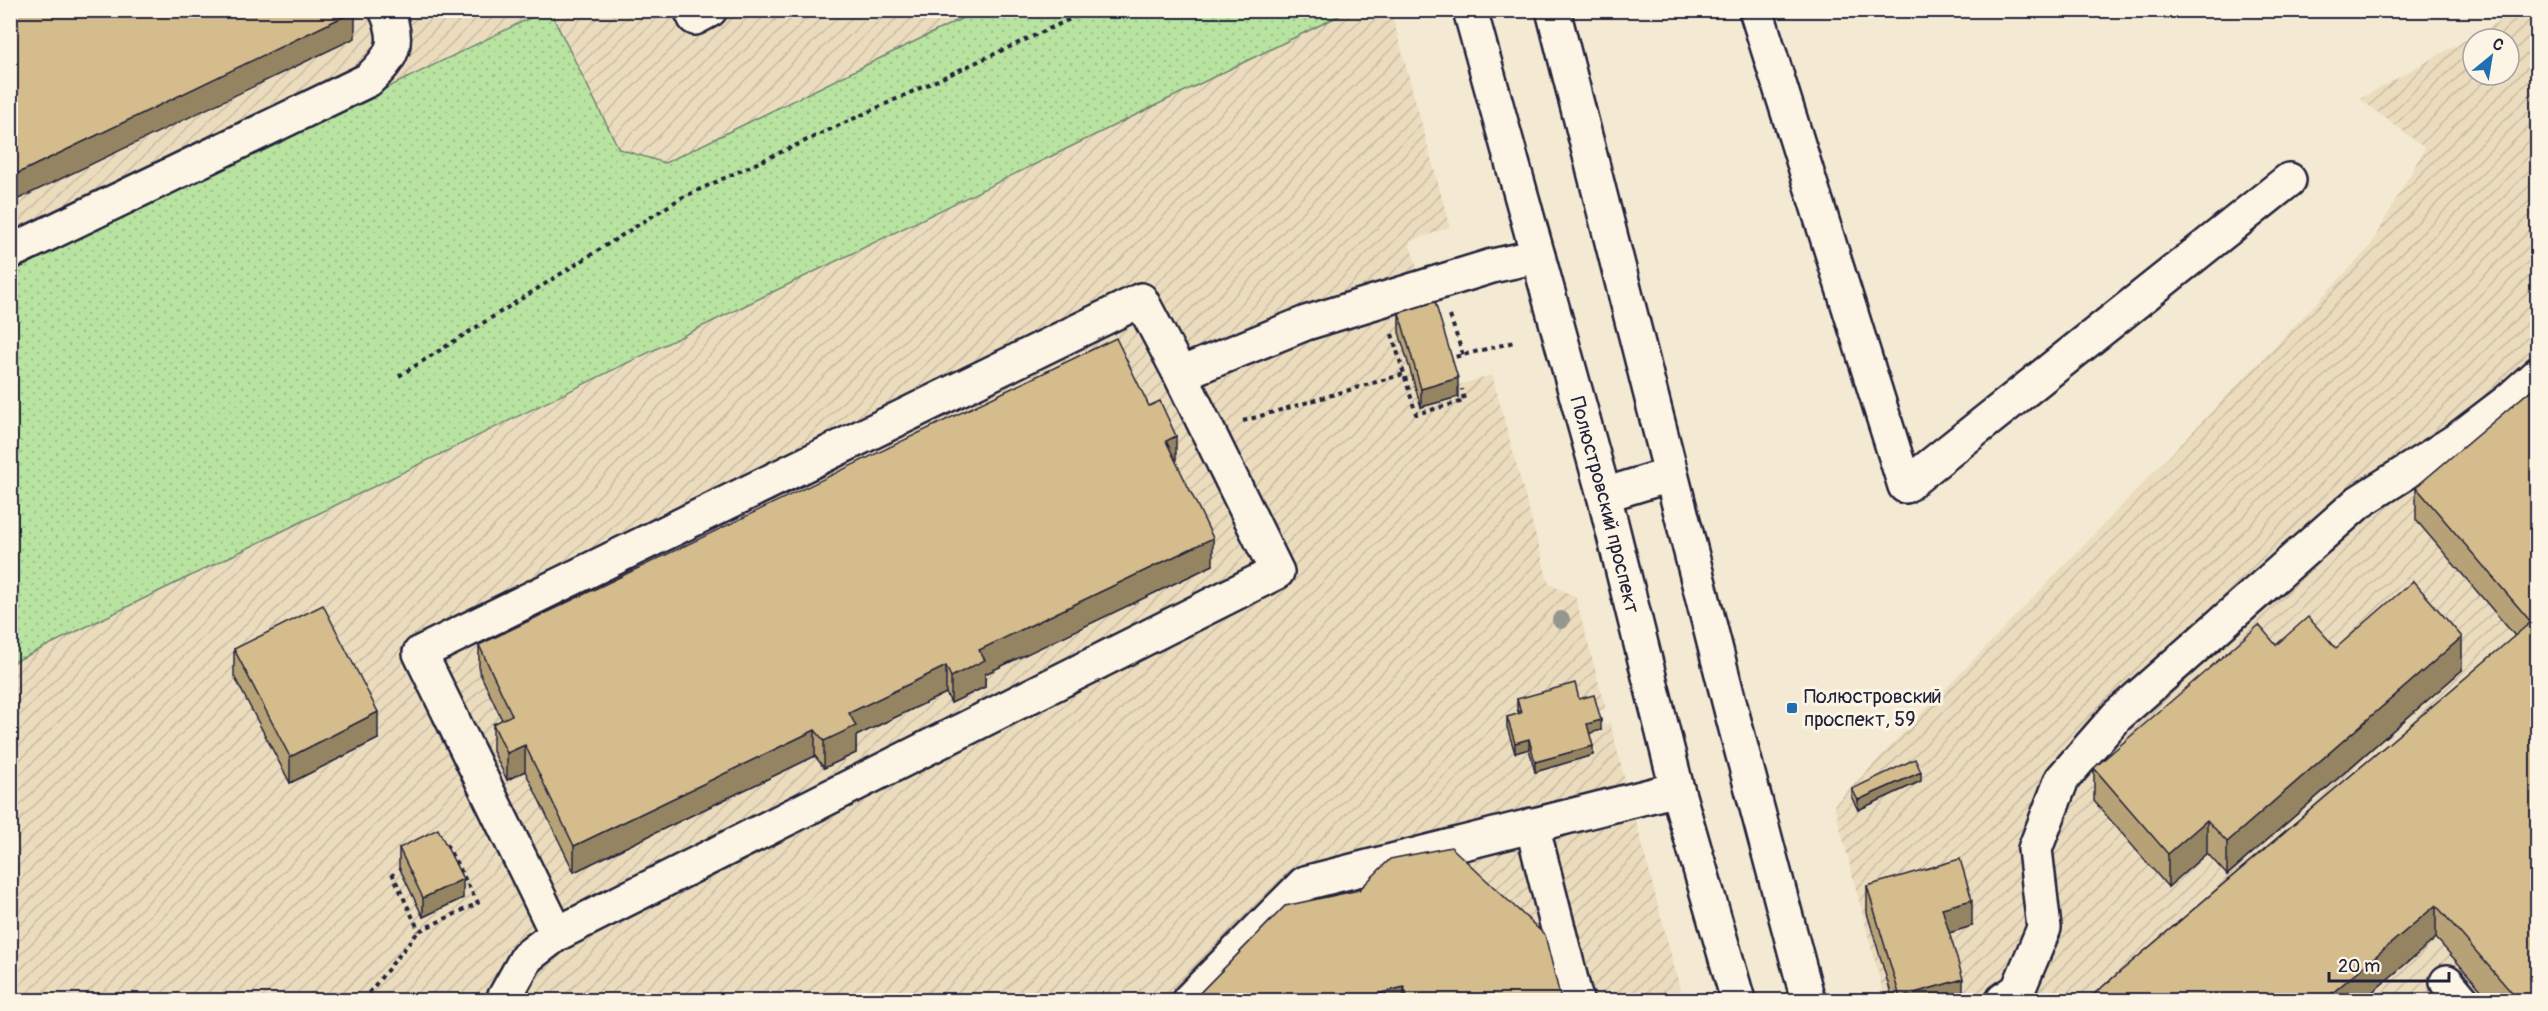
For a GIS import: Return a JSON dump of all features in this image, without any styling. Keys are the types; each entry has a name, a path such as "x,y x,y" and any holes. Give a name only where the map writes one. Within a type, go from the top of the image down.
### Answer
{"main road":[{"path":"10,252 368,80 386,63 394,45 393,25 386,10"},
{"path":"691,10 695,18 710,10"},
{"name":"Полюстровский проспект","path":"1470,10 1604,495 1677,789 1738,1000"},
{"path":"1553,10 1670,476 1808,1000"},
{"path":"1756,10 1905,486 2289,180"},
{"path":"1180,374 1306,323 1492,266 1538,256"},
{"path":"503,1000 526,957 557,934 1277,572 1141,300 420,653 557,934"},
{"path":"2003,1000 2018,990 2044,928 2035,849 2062,780 2069,771 2117,716 2359,502 2457,440 2508,401 2538,374"},
{"path":"1604,495 1670,476"},
{"path":"1189,1000 1305,883 1677,789"},
{"path":"1532,825 1576,1000"}],"path":[{"path":"399,376 681,198 1090,10"},
{"path":"1389,324 1416,414 1464,401 1462,389"},
{"path":"1446,359 1514,342"},
{"path":"1208,431 1404,374"},
{"path":"363,1000 418,931 477,903 446,844"},
{"path":"392,873 418,931"}],"shaded area":[{"path":"11,11 544,11 11,272"},
{"path":"550,11 977,11 665,164 619,149"},
{"path":"1349,11 1391,11 1450,227 1409,242 1455,386 1492,375 1549,584 1575,596 1606,709 1597,711 1600,725 1610,723 1683,1000 11,1000 10,655 14,662"},
{"path":"2517,11 2537,11 2537,1000 1885,1000 1834,805 2369,248 2425,148 2360,99 2461,42 2461,87 2521,87 2521,27 2488,27"}],"green space":[{"path":"544,11 550,11 619,149 665,163 977,11 1349,11 14,662 11,655 11,272"}],"building":[{"path":"10,10 355,10 355,11 10,177"},
{"path":"1435,302 1458,378 1421,389 1399,313"},
{"path":"1116,338 1149,406 1160,401 1176,436 1166,441 1213,538 979,650 985,660 951,677 946,666 849,713 856,726 824,741 815,730 574,846 525,745 507,753 493,724 512,715 479,645"},
{"path":"2538,384 2538,1000 2518,1000 2436,905 2324,1000 2087,1000 2531,622 2416,487"},
{"path":"2413,581 2462,637 2227,842 2207,820 2168,854 2094,768 2259,625 2276,645 2308,617 2336,648"},
{"path":"323,605 378,712 290,757 234,649"},
{"path":"1575,683 1579,699 1594,695 1601,720 1587,724 1593,746 1535,762 1529,739 1515,743 1507,717 1521,713 1517,699"},
{"path":"1915,759 1921,772 1858,800 1852,789"},
{"path":"438,829 463,879 423,898 399,848"},
{"path":"1451,847 1545,935 1561,1000 1408,1000 1404,987 1365,997 1365,1000 1193,1000 1285,906 1359,890 1390,859"},
{"path":"1960,859 1972,900 1942,908 1963,979 1900,997 1867,886"}],"place":[{"name":"Полюстровский проспект, 59","path":"1792,708"}]}
